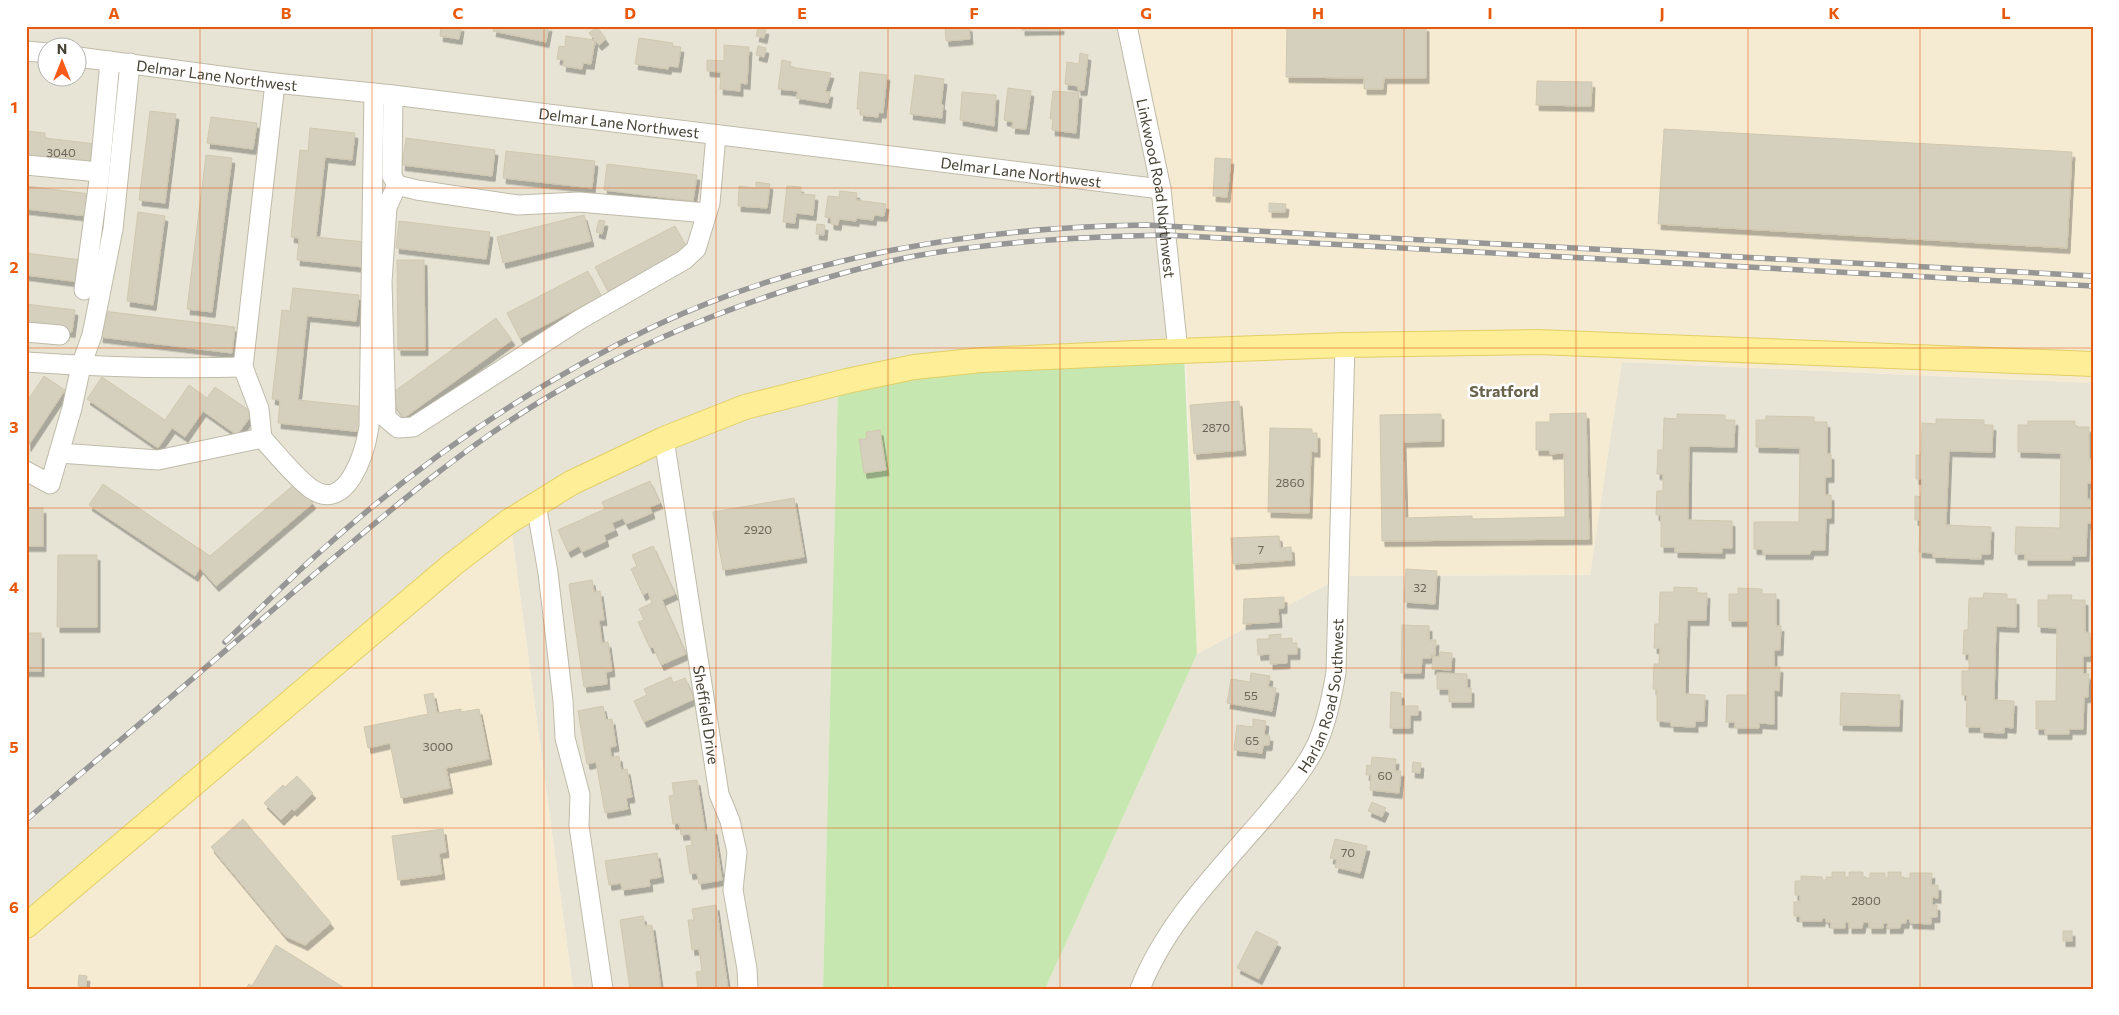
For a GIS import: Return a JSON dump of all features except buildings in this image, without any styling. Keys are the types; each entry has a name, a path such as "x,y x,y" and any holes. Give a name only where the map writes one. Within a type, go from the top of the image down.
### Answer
{"main road":[{"path":"26,926 452,565 508,522 571,483 664,440 745,408 846,381 914,367 982,360 1345,345 1537,342 2093,364"}],"street":[{"name":"Linkwood Road Northwest","path":"1127,26 1161,189 1178,351"},
{"name":"Delmar Lane Northwest","path":"88,58 275,83 393,95 1161,189"},
{"path":"84,290 99,172 110,61"},
{"path":"26,471 50,484 72,408 80,366 92,335 113,229 130,63"},
{"path":"275,83 243,367 259,409 262,438 310,488 322,494 332,493 345,487 356,472 366,448 369,427 374,93"},
{"path":"393,95 392,176 396,185 388,207 382,282 386,418 398,428 412,427 579,320 684,260 696,249 710,203 716,135"},
{"path":"26,165 99,172"},
{"path":"396,185 417,190 518,205 578,202 706,213"},
{"path":"26,332 60,335"},
{"name":"Harlan Road Southwest","path":"1140,989 1146,972 1182,914 1298,776 1316,745 1328,716 1336,672 1345,345"},
{"path":"26,362 80,366 243,367"},
{"path":"59,454 158,460 262,438"},
{"name":"Sheffield Drive","path":"664,440 720,794 730,821 737,852 733,890 747,969 748,989"},
{"path":"536,504 548,573 563,701 565,738 580,796 579,826 603,989"}],"shaded area":[{"path":"26,26 1126,26 1184,353 838,384 823,989 573,989 510,521 26,921"},
{"path":"1126,26 2093,26 2093,383 1622,362 1590,575 1343,576 1197,654 1186,364"},
{"path":"1621,362 2093,383 2093,989 1045,989 1197,654 1343,576 1590,575"},
{"path":"510,520 573,989 26,989 26,921"}],"green space":[{"path":"1184,353 1197,654 1045,989 823,989 838,384"}],"railway":[{"path":"225,642 312,559 391,492 476,429 565,373 657,325 714,301 773,280 834,263 896,250 958,239 1021,232 1146,225 2093,276"},
{"path":"26,820 388,513 455,459 526,410 622,356 712,316 774,294 860,268 915,256 1009,243 1166,235 2093,286"}],"district":[{"name":"Stratford","path":"1504,390"}]}
